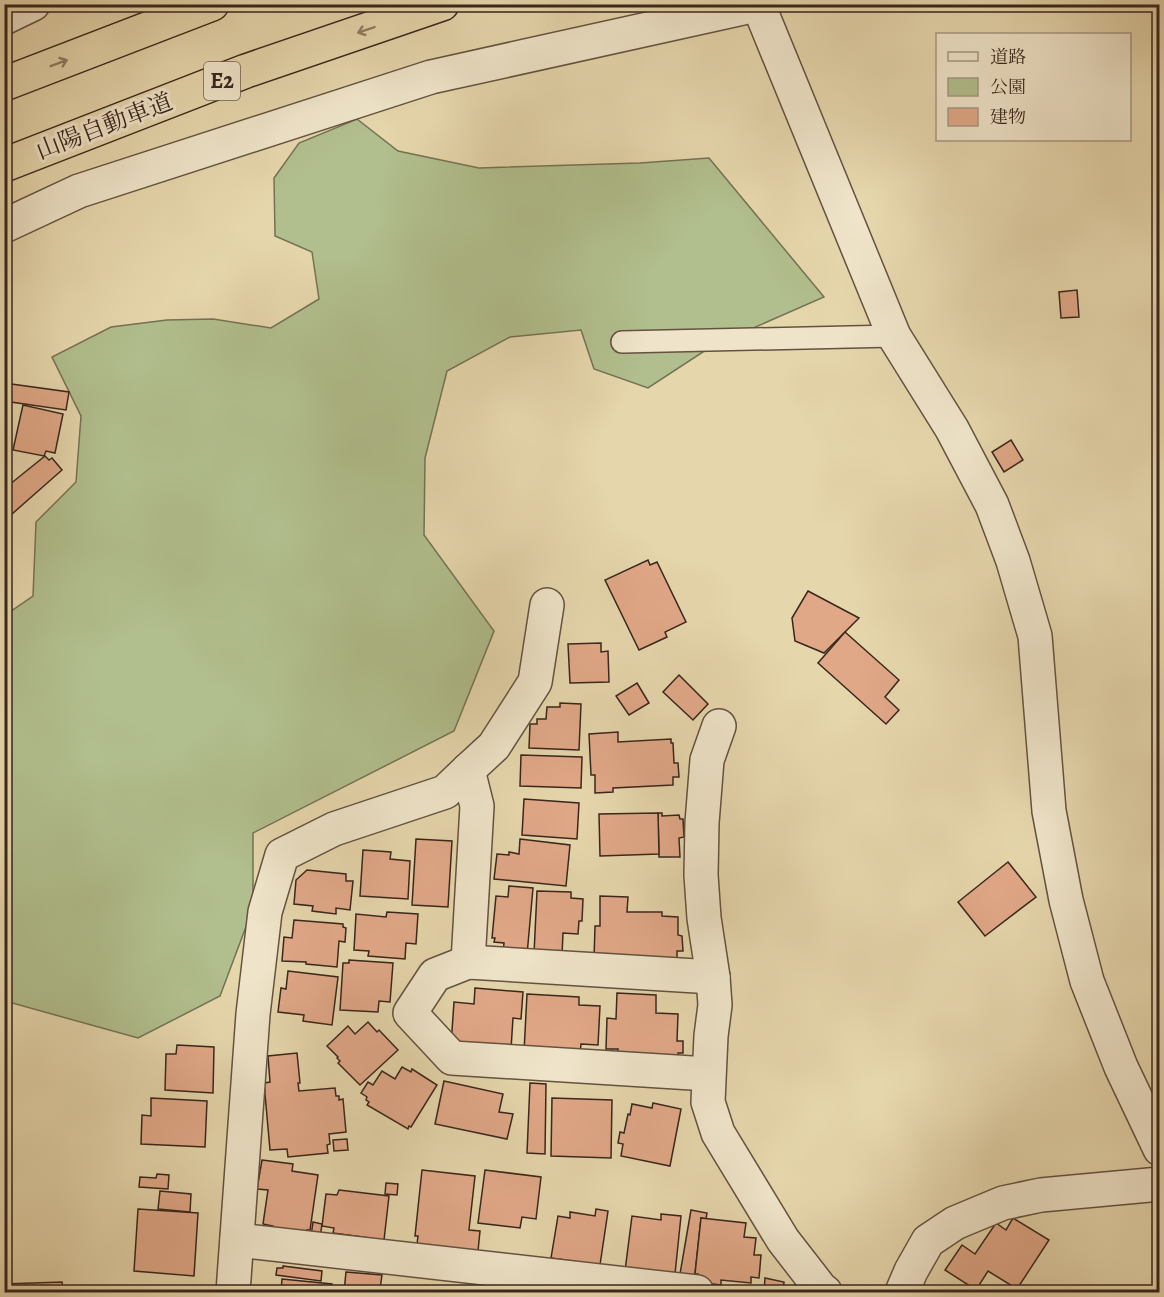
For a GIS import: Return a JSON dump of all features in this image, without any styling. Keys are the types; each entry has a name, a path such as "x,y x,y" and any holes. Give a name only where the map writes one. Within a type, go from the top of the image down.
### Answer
{"highway":[{"path":"4,84 212,4"},
{"name":"山陽自動車道","path":"4,165 246,71 441,4"}],"street":[{"path":"4,18 33,4"},
{"path":"4,226 79,190 432,77 759,5 894,336 952,429 992,505 1013,561 1035,636 1049,811 1066,900 1088,981 1121,1067 1160,1149"},
{"path":"233,1293 253,1014 265,912 282,855 334,829 445,792 494,746 535,682 548,605"},
{"path":"719,726 707,760 702,823 701,875 704,918 715,1005 708,1074 708,1102 718,1133 783,1239 825,1293"},
{"path":"468,770 477,806 468,962"},
{"path":"708,1074 452,1058 410,1013 435,975 468,962 713,977"},
{"path":"902,1293 911,1271 928,1242 955,1223 1003,1203 1041,1196 1160,1184"},
{"path":"237,1240 698,1293"}],"lane":[{"path":"622,342 894,336"}],"green space":[{"path":"357,119 398,151 479,168 640,163 709,158 824,297 712,346 648,388 594,369 581,330 510,337 447,371 425,458 424,535 494,631 454,731 253,833 253,908 220,996 138,1038 5,1001 4,616 33,596 36,522 76,482 81,416 52,357 111,327 167,320 213,319 271,328 319,299 312,252 275,236 274,178 299,143"}],"building":[{"path":"1077,290 1079,317 1061,318 1059,292"},
{"path":"4,383 69,392 66,410 4,401"},
{"path":"23,405 63,414 55,453 46,451 44,456 13,450"},
{"path":"1011,440 1023,460 1004,472 992,452"},
{"path":"45,456 49,460 52,458 62,470 4,521 4,489"},
{"path":"648,560 650,565 657,562 686,622 665,632 667,637 639,650 605,580"},
{"path":"808,591 859,618 824,653 795,641 792,618"},
{"path":"845,632 899,680 885,697 899,710 886,724 818,663"},
{"path":"601,643 601,652 608,651 609,682 570,683 568,644"},
{"path":"679,675 708,704 693,720 663,692"},
{"path":"637,683 649,703 629,715 616,696"},
{"path":"560,703 581,704 579,750 529,748 530,724 537,724 537,719 546,719 547,707 560,707"},
{"path":"618,732 618,742 671,739 674,763 678,763 679,777 673,777 673,785 613,788 613,792 595,793 595,775 591,775 589,734"},
{"path":"521,755 582,757 581,788 520,786"},
{"path":"524,799 579,803 577,839 522,835"},
{"path":"658,813 662,813 662,816 679,815 680,819 683,819 684,837 679,838 680,857 659,857"},
{"path":"658,813 659,854 600,856 599,814"},
{"path":"416,839 452,841 448,907 412,905"},
{"path":"520,839 570,845 566,886 494,879 497,854 509,855 509,852 519,854"},
{"path":"363,850 391,852 390,859 410,861 408,899 360,896"},
{"path":"1008,862 1036,897 985,936 958,902"},
{"path":"307,870 346,874 346,881 353,881 350,910 336,908 336,914 312,911 313,906 294,904 296,880"},
{"path":"509,886 533,888 527,955 503,952 504,943 494,942 495,938 492,938 496,896 508,897"},
{"path":"537,891 571,892 571,898 583,899 582,921 579,921 578,934 563,933 562,955 534,954"},
{"path":"600,896 628,897 627,912 662,912 662,916 678,917 678,935 682,936 683,951 677,951 677,959 594,959 595,926 600,926"},
{"path":"387,912 418,914 416,944 406,943 405,959 368,956 369,951 354,950 356,914 386,917"},
{"path":"294,920 343,924 346,928 345,942 339,941 337,967 282,961 284,937 292,938"},
{"path":"349,960 393,963 390,1002 379,1001 378,1012 340,1010 343,963 349,963"},
{"path":"288,971 338,977 332,1025 303,1021 304,1015 278,1012 281,988 286,989"},
{"path":"475,988 523,992 521,1019 513,1018 511,1049 451,1045 454,1002 474,1004"},
{"path":"617,993 656,995 656,1013 678,1014 677,1041 683,1041 683,1053 678,1053 678,1057 617,1056 618,1049 606,1049 607,1018 616,1019"},
{"path":"527,994 579,997 579,1005 600,1006 598,1045 581,1044 580,1055 524,1052"},
{"path":"368,1022 398,1050 360,1085 338,1063 340,1061 338,1057 327,1046 348,1026 355,1034"},
{"path":"177,1045 214,1047 213,1093 165,1090 166,1054 176,1054"},
{"path":"297,1053 299,1091 335,1088 336,1096 339,1096 339,1100 343,1099 346,1132 329,1134 328,1153 288,1157 287,1149 270,1150 264,1083 270,1082 268,1056"},
{"path":"402,1067 411,1072 412,1069 437,1085 408,1129 367,1105 369,1102 366,1100 367,1097 361,1093 368,1082 373,1085 382,1071 395,1079"},
{"path":"444,1081 503,1094 499,1112 513,1114 507,1139 435,1124"},
{"path":"530,1083 546,1084 545,1154 527,1153"},
{"path":"151,1098 207,1101 205,1147 141,1144 142,1115 151,1116"},
{"path":"552,1098 612,1100 611,1158 551,1156"},
{"path":"653,1103 681,1109 670,1166 621,1156 623,1144 618,1143 620,1132 624,1133 632,1104 652,1108"},
{"path":"347,1139 348,1150 334,1151 333,1140"},
{"path":"262,1160 293,1164 292,1171 318,1175 310,1230 307,1230 307,1236 272,1231 273,1226 263,1224 268,1190 257,1189"},
{"path":"422,1170 475,1176 469,1230 480,1231 478,1251 417,1244 418,1236 415,1236"},
{"path":"485,1170 541,1177 536,1219 522,1217 520,1228 478,1223"},
{"path":"157,1174 169,1175 168,1189 139,1187 140,1177 156,1178"},
{"path":"386,1183 398,1184 397,1195 385,1194"},
{"path":"339,1190 389,1196 384,1240 333,1233 334,1228 322,1226 326,1194 337,1195"},
{"path":"160,1191 191,1194 190,1212 158,1209"},
{"path":"138,1209 198,1213 194,1276 134,1271"},
{"path":"596,1209 608,1211 600,1265 551,1258 558,1216 570,1218 570,1212 595,1216"},
{"path":"691,1210 707,1213 706,1219 701,1218 695,1274 698,1274 698,1277 680,1274"},
{"path":"661,1214 681,1216 675,1274 625,1271 632,1216 661,1220"},
{"path":"701,1218 746,1223 744,1237 756,1238 754,1255 761,1255 759,1278 751,1277 751,1283 721,1280 721,1285 697,1282 698,1274 695,1274"},
{"path":"1013,1218 1049,1240 1017,1289 988,1271 976,1290 945,1270 962,1245 975,1254 996,1223 1006,1230"},
{"path":"313,1222 322,1224 320,1238 311,1236"},
{"path":"283,1266 322,1271 321,1281 276,1275 277,1268 283,1268"},
{"path":"346,1272 382,1275 380,1289 413,1292 344,1292"},
{"path":"765,1278 784,1282 783,1292 764,1292"},
{"path":"282,1279 332,1284 331,1292 281,1292"},
{"path":"62,1282 63,1290 69,1290 69,1292 4,1292 4,1284"}]}
